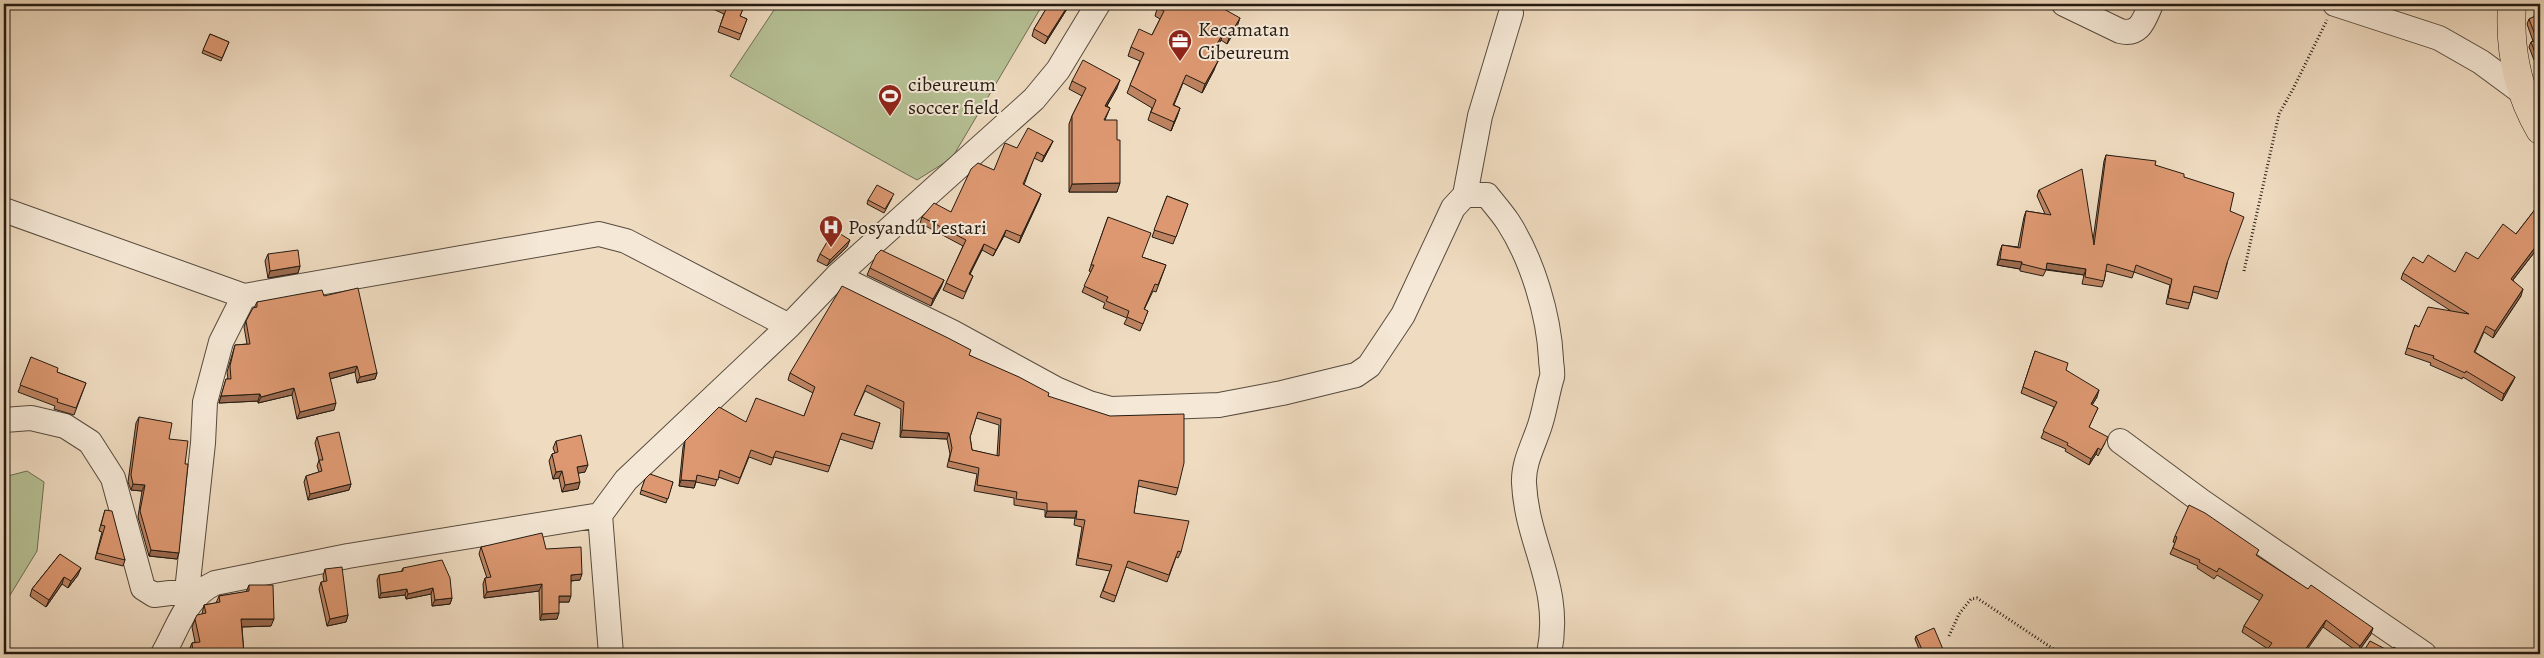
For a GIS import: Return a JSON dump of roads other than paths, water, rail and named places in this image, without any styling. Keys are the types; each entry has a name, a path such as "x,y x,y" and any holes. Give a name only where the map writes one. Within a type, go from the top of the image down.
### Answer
{"main road":[{"path":"2512,4 2514,59 2523,93 2540,130"}],"street":[{"path":"611,654 600,515 626,480 789,326 838,276 1034,99 1058,70 1098,4"},
{"path":"2064,4 2129,33 2137,30 2142,24 2151,4"},
{"path":"2333,8 2439,38 2481,62 2523,93"},
{"path":"838,276 937,324 1056,389 1089,403 1111,409 1219,405 1282,393 1356,375 1369,366 1403,315 1453,208 1465,194 1480,116 1511,13"},
{"path":"1465,194 1487,196 1508,221 1535,282 1550,340 1552,375 1540,423 1528,459 1524,483 1530,517 1552,598 1553,622 1549,654"},
{"path":"4,210 244,296 599,234 626,241 789,326"},
{"path":"163,654 194,590 205,402 221,342 244,296"},
{"path":"4,420 31,418 65,426 90,442 113,478 143,588 154,595 194,590 215,583 348,556 600,515"},
{"path":"2120,441 2201,501 2424,654"}],"place":[{"name":"Kecamatan Cibeureum","path":"1180,62"},
{"name":"cibeureum soccer field","path":"890,117"},
{"name":"Posyandu Lestari","path":"831,248"}]}
